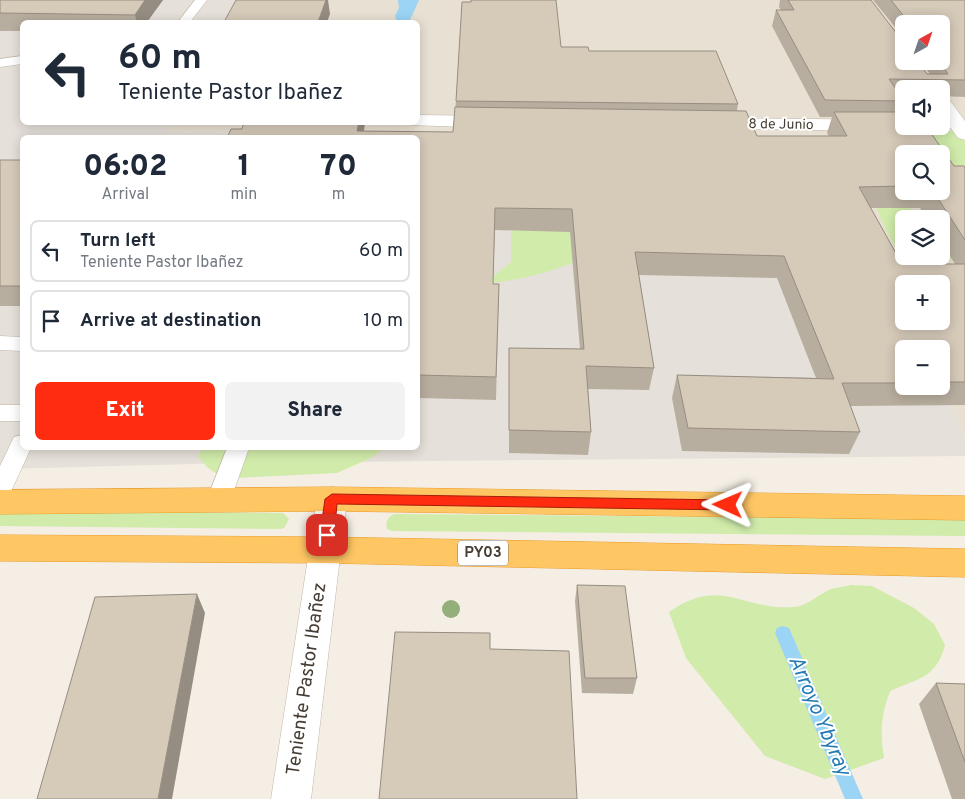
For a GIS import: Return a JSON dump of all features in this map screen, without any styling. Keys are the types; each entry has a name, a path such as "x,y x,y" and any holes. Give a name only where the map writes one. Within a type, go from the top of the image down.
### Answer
{"highway":[{"path":"0,502 332,499 965,508"},
{"name":"PY03","path":"0,548 324,550 965,562"}],"street":[{"path":"950,116 958,128"},
{"path":"420,121 507,122"},
{"name":"8 de Junio","path":"695,124 895,126"},
{"name":"Teniente Pastor Ibañez","path":"291,799 332,499"}],"lane":[{"path":"186,20 194,12 201,0"},
{"path":"0,63 20,60"},
{"path":"0,344 20,344"},
{"path":"0,413 20,413"},
{"path":"0,491 20,447"},
{"path":"219,499 237,450"}],"shaded area":[{"path":"14,0 239,0 228,20 20,20 20,125 171,125 168,131 332,135 20,135 20,450 420,450 420,137 825,147 895,301 895,330 904,330 904,340 895,340 895,395 945,395 965,437 965,456 232,463 0,469 0,14"},
{"path":"239,0 965,0 965,437 945,395 950,395 950,340 941,340 941,330 950,330 950,275 899,275 825,147 420,137 420,135 167,131 170,125 420,125 420,20 228,20"}],"green space":[{"path":"950,131 965,133 965,248 950,261 950,210 941,210 941,200 950,200 950,145 933,145 925,135 950,135"},
{"path":"876,206 905,207 914,210 895,210 895,245"},
{"path":"514,221 586,233 577,261 563,267 522,278 465,286 481,271 494,276 511,262 511,229"},
{"path":"916,265 944,265 940,266 927,268"},
{"path":"202,450 381,450 371,458 337,473 234,478 218,474 209,469 198,456"},
{"path":"0,510 283,513 289,519 284,528 280,529 0,526"},
{"path":"394,514 965,519 965,536 392,531 387,529 386,524"},
{"path":"851,585 872,586 914,608 934,624 945,645 937,665 931,671 917,680 890,691 882,724 884,758 825,779 765,756 686,658 669,612 687,601 703,596 718,595 776,607 794,607 807,603 831,589"}],"water":[{"path":"398,0 419,0 410,20 396,20 395,16 399,8"}],"building":[{"path":"0,0 145,0 135,15 0,13"},
{"path":"236,0 326,0 319,20 225,20"},
{"path":"471,0 556,0 561,47 588,47 589,51 716,51 738,104 456,101 462,2 471,2"},
{"path":"788,0 871,0 895,31 895,70 924,70 927,74 948,74 945,70 950,70 950,15 903,15 891,0 965,0 965,80 889,79 895,88 895,101 825,100 776,10 794,10"},
{"path":"455,107 746,111 757,136 847,136 834,112 895,112 895,135 932,135 939,145 895,145 895,186 859,187 895,251 895,265 965,264 965,382 950,382 950,340 895,340 895,383 842,383 860,432 688,428 677,375 834,379 784,256 635,252 654,368 586,366 591,432 509,430 509,348 584,349 572,209 495,208 493,284 499,284 496,377 420,375 420,135 228,135 231,129 242,129 243,125 358,125 357,131 453,132"},
{"path":"0,160 20,160 20,286 0,286"},
{"path":"950,160 954,166 965,167 965,240 950,217 950,210 945,210 939,200 950,200"},
{"path":"577,585 625,586 637,678 585,678"},
{"path":"197,594 158,799 37,799 95,597"},
{"path":"395,632 490,633 490,649 569,651 577,799 379,799"},
{"path":"936,683 965,684 965,762"}],"waterway":[{"name":"Arroyo Ybyray","path":"783,633 854,799"}],"route":[{"path":"327,535 332,499 728,505"}]}
